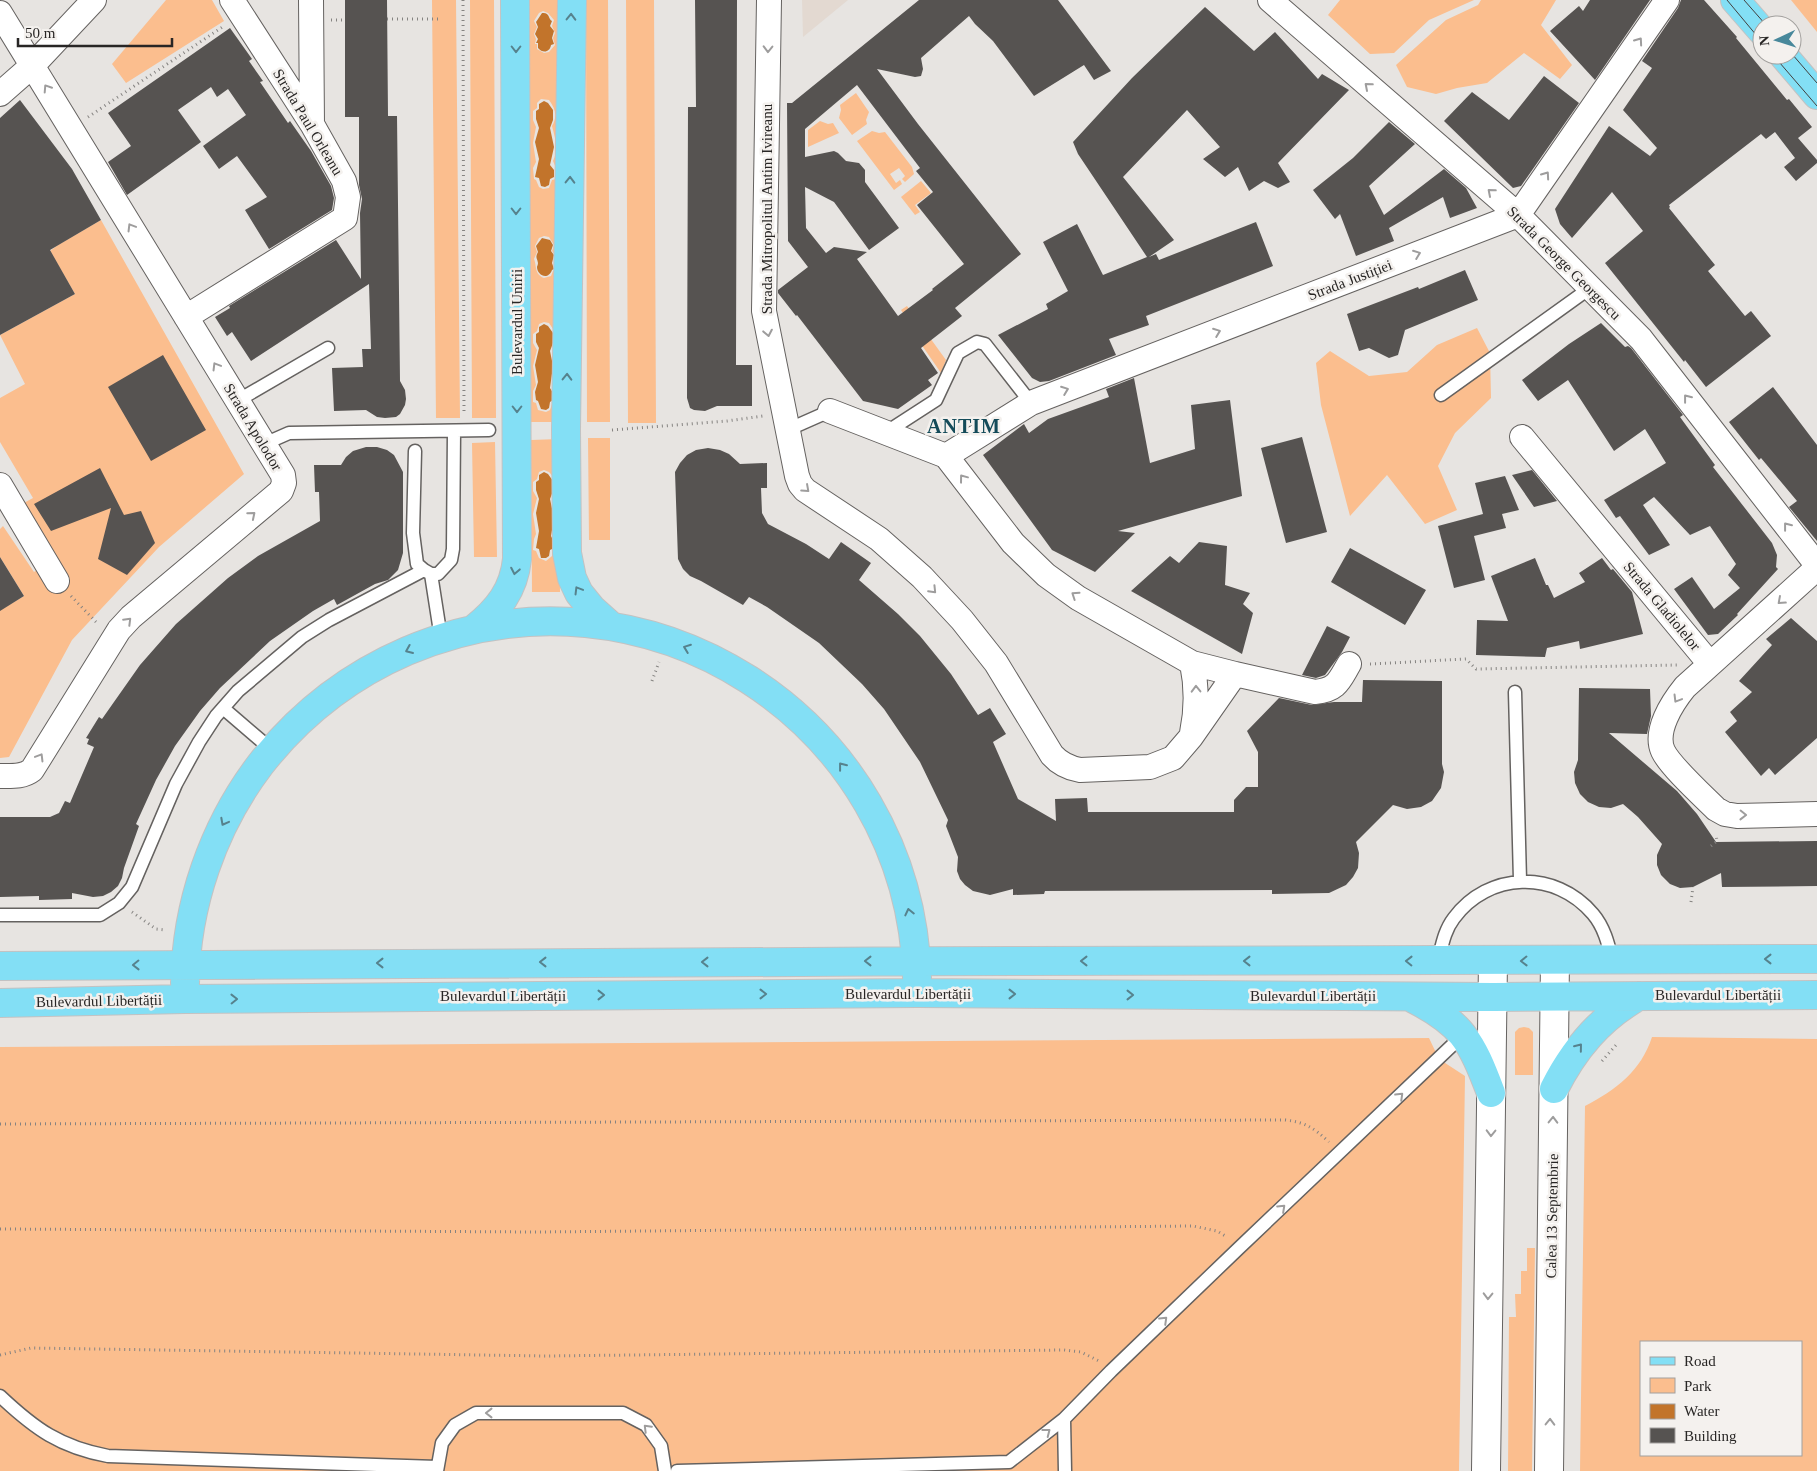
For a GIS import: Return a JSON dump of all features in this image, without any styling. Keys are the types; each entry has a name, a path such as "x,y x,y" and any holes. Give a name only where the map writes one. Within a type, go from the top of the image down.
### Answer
{"main road":[{"name":"Bulevardul Unirii","path":"474,629 491,616 507,594 514,577 518,559 515,0"},
{"path":"572,0 566,430 567,552 572,578 579,594 611,626"},
{"path":"1735,0 1752,20"},
{"path":"1792,65 1817,95"},
{"path":"185,999 185,964 189,935 200,883 220,831 249,780 272,750 296,724 357,676 385,660 429,642 474,629 512,623 544,621 579,622 640,632 708,656 736,671 777,699 807,726 827,746 864,797 891,851 910,915 918,993"},
{"path":"0,966 916,960 1493,961 1817,959"},
{"name":"Calea 13 Septembrie","path":"1549,1471 1555,960"},
{"path":"1486,1471 1493,961"},
{"name":"Bulevardul Libertății","path":"0,1003 185,999 918,993 1408,997 1817,995"},
{"path":"1554,1089 1574,1054 1588,1036 1617,1010 1639,996"},
{"path":"1408,997 1442,1015 1463,1035 1476,1056 1492,1093"}],"street":[{"path":"0,94 33,65 94,0"},
{"path":"311,0 312,124"},
{"name":"Strada Mitropolitul Antim Ivireanu","path":"769,0 764,311 785,421 800,484 805,490 879,539 922,577 962,620 996,663 1052,755 1070,768 1080,770 1150,767 1173,758 1192,737 1235,674"},
{"name":"Strada George Georgescu","path":"1270,0 1518,215 1641,339 1817,566"},
{"path":"1518,215 1667,0"},
{"name":"Strada Paul Orleanu","path":"186,317 345,218 348,197 344,181 312,124 236,8"},
{"name":"Strada Apolodor","path":"0,13 264,444 282,475 284,483 281,491 131,617 112,639 32,770 20,776 0,776"},
{"name":"Strada Justiției","path":"946,456 1031,403 1518,215"},
{"path":"830,411 946,456 1013,543 1046,575 1078,598 1192,663 1315,692 1326,691 1336,686 1349,664"},
{"name":"Strada Gladiolelor","path":"1522,438 1710,664 1817,566"},
{"path":"3,496 57,581"},
{"path":"1192,663 1196,682 1196,714 1192,737"},
{"path":"1710,664 1680,694 1663,726 1661,734 1662,746 1668,758 1716,809 1725,814 1737,816 1817,814"}],"lane":[{"path":"1441,395 1590,288"},
{"path":"885,433 936,400 958,353 977,342 985,344 1031,403"},
{"path":"237,401 328,348"},
{"path":"785,421 830,411"},
{"path":"264,444 289,433 489,430"},
{"path":"416,451 413,533 417,564 427,572 438,574 451,560 453,549 459,431"},
{"path":"427,572 441,638"},
{"path":"0,916 100,916 119,903 132,887 176,784 199,742 223,708 238,691 302,637 330,620 427,572"},
{"path":"1515,692 1520,880"},
{"path":"223,708 272,750"},
{"path":"1438,961 1446,932 1453,919 1466,903 1498,885 1520,880 1538,881 1556,886 1576,897 1593,914 1601,926 1608,942 1612,959"},
{"path":"677,1471 1009,1467 1064,1419 1238,1248 1463,1035"},
{"path":"0,1396 38,1428 61,1442 84,1452 108,1456 437,1469 442,1443 455,1425 476,1413 623,1413 646,1425 661,1446 665,1471"},
{"path":"1064,1419 1065,1471"}],"path":[{"path":"459,431 464,0"},
{"path":"82,121 236,8"},
{"path":"387,19 438,19"},
{"path":"612,430 727,422 785,421"},
{"path":"57,581 112,639"},
{"path":"1349,664 1466,660 1476,669 1710,664"},
{"path":"1691,902 1694,888"},
{"path":"119,903 156,928 189,935"},
{"path":"1597,1064 1621,1040"},
{"path":"0,1124 1285,1120 1296,1121 1309,1126 1320,1134 1339,1154"},
{"path":"0,1230 537,1232 1193,1226 1218,1231 1238,1248"},
{"path":"0,1356 31,1348 545,1356 1064,1350 1081,1352 1098,1360 1111,1371"}],"shaded area":[{"path":"802,0 848,0 803,37"}],"green space":[{"path":"166,0 212,0 224,21 126,83 112,64"},
{"path":"432,0 456,0 460,418 436,418"},
{"path":"470,0 494,0 496,418 472,418"},
{"path":"528,0 557,0 559,422 531,422","holes":["543,11 548,13 554,20 552,26 555,33 553,38 555,45 549,52 544,53 537,49 537,44 535,44 534,34 537,27 534,21 539,13","541,99 549,100 555,115 552,126 556,144 553,161 556,168 556,179 552,180 549,188 543,189 539,187 534,179 533,168 536,162 533,143 536,127 533,120 533,111 537,108 537,103","549,237 554,245 552,251 555,255 555,270 551,276 544,278 537,272 534,259 537,252 535,246 539,238","549,323 555,332 553,367 556,402 546,412 538,410 536,403 533,402 533,391 536,385 533,366 537,350 533,343 533,334 537,331 539,324"]},
{"path":"586,0 608,0 610,422 587,422"},
{"path":"626,0 654,0 656,423 628,423"},
{"path":"1340,0 1474,0 1429,20 1394,53 1370,54 1328,15"},
{"path":"1481,0 1556,0 1541,25 1572,65 1560,79 1524,53 1487,83 1436,94 1407,87 1396,65 1446,20 1478,5"},
{"path":"1791,0 1817,0 1817,32"},
{"path":"856,93 869,112 866,120 867,124 852,135 839,118 840,105"},
{"path":"820,121 828,124 833,123 839,133 808,147 808,130"},
{"path":"872,131 885,132 912,167 914,174 905,182 902,179 905,176 899,168 890,174 896,183 900,180 902,184 894,190 857,141"},
{"path":"921,181 931,193 915,205 920,212 915,215 901,197"},
{"path":"101,220 244,474 159,547 72,640 9,757 0,758 0,602 4,608 24,596 0,557 0,529 3,526 34,572 51,561 20,505 33,498 0,442 0,398 25,384 0,335 75,294 50,251"},
{"path":"907,306 946,360 941,373 901,315 903,313 901,310"},
{"path":"1477,328 1490,353 1491,398 1455,433 1438,466 1457,510 1425,524 1387,475 1350,516 1321,405 1316,363 1330,351 1369,376 1407,372 1437,345"},
{"path":"588,438 610,438 610,540 589,540"},
{"path":"559,439 560,592 532,592 531,440","holes":["544,470 549,472 556,480 553,497 553,532 556,550 552,552 552,556 546,561 539,558 536,551 533,550 536,534 533,514 537,498 533,491 533,482 537,479 539,472"]},
{"path":"495,442 497,557 474,557 472,443"},
{"path":"1519,1028 1529,1028 1533,1032 1533,1075 1515,1075 1515,1032"},
{"path":"1652,1037 1817,1039 1817,1471 1580,1471 1585,1106 1617,1086 1634,1070"},
{"path":"1429,1038 1439,1059 1465,1076 1459,1471 0,1471 0,1047"},
{"path":"1527,1248 1535,1248 1532,1471 1508,1471 1509,1317 1516,1317 1515,1294 1521,1294 1521,1271 1527,1271"}],"water":[{"path":"542,13 548,15 552,21 550,26 554,31 552,38 554,44 551,45 548,51 544,52 538,48 538,43 536,43 538,39 535,34 538,27 536,22"},
{"path":"544,101 553,110 553,120 550,128 554,147 550,165 554,170 554,177 550,179 549,185 545,187 541,186 539,178 535,177 539,159 535,142 539,128 536,111 539,109 539,104"},
{"path":"542,238 550,240 553,245 551,251 554,255 552,263 554,269 545,276 537,270 538,263 536,257 538,252 536,246"},
{"path":"544,324 553,333 553,343 550,351 553,366 550,388 553,393 553,400 546,410 541,409 536,400 535,392 538,382 535,365 539,348 536,342 536,334 539,332 539,327"},
{"path":"544,472 553,481 553,491 550,499 554,518 551,536 554,548 550,550 549,556 541,558 539,549 536,548 539,531 536,513 539,499 536,482 539,480 539,475"}],"building":[{"path":"345,0 387,0 388,116 397,116 400,381 405,390 406,399 400,414 396,417 377,417 366,410 334,411 332,368 363,367 362,349 371,349 369,284 251,361 232,332 227,336 215,317 230,308 229,306 336,240 361,279 360,213 362,199 359,185 359,117 345,117"},
{"path":"695,0 737,0 736,365 752,365 752,406 717,406 705,411 690,408 687,398 688,107 696,107"},
{"path":"919,0 1058,0 1111,71 1094,80 1084,65 1034,96 993,41 969,16 921,58 923,69 921,76 915,77 877,69 1021,254 955,308 962,316 921,348 938,373 928,380 932,385 898,409 863,401 778,293 778,290 808,267 788,241 787,103 792,103","holes":["857,85 920,168 916,171 933,192 917,205 964,264 898,316 857,259 867,252 834,247 826,253 806,228 805,187 834,202 869,250 899,228 865,182 865,170 859,163 846,161 834,151 805,157 805,129"]},
{"path":"1590,0 1650,0 1595,80 1550,31 1579,6 1583,11"},
{"path":"1681,0 1704,0 1737,37 1752,57 1752,65 1758,65 1812,127 1798,138 1817,160 1817,163 1796,181 1784,167 1795,158 1775,132 1766,139 1761,134 1669,205 1669,208 1715,265 1708,271 1745,316 1751,311 1771,336 1706,387 1605,263 1643,231 1612,192 1572,238 1560,224 1555,209 1609,126 1650,156 1657,148 1623,110 1652,68 1642,61 1678,8"},
{"path":"1205,7 1254,51 1275,32 1318,79 1322,74 1349,90 1278,163 1290,182 1278,188 1264,181 1249,191 1238,167 1225,177 1203,159 1220,147 1187,110 1123,177 1174,240 1149,257 1156,254 1159,260 1256,222 1273,266 1146,316 1149,325 1109,339 1116,355 1049,381 1040,382 1032,378 998,335 1048,309 1046,304 1068,291 1043,242 1077,224 1103,275 1147,257 1078,154 1073,142 1132,78"},
{"path":"230,28 252,59 249,61 263,81 260,82 288,123 290,121 311,151 331,186 334,198 332,210 269,249 245,210 267,197 237,156 219,169 203,146 246,115 228,89 217,97 211,87 178,110 201,142 127,195 108,162 131,146 108,113"},
{"path":"1544,76 1579,103 1521,186 1513,188 1444,121 1472,92 1509,120"},
{"path":"20,100 72,169 101,220 50,250 75,294 0,335 0,118"},
{"path":"1389,122 1415,144 1369,186 1384,215 1444,169 1466,188 1477,208 1450,218 1443,197 1389,228 1394,241 1356,256 1340,214 1335,219 1313,190 1353,158"},
{"path":"1465,270 1478,300 1405,330 1398,355 1389,358 1369,348 1359,351 1347,314 1418,287 1419,289"},
{"path":"1601,323 1625,347 1631,348 1683,415 1680,417 1715,465 1713,467 1772,543 1777,555 1776,567 1778,569 1738,615 1718,634 1708,635 1674,589 1692,577 1714,609 1740,588 1728,575 1736,564 1710,526 1690,535 1654,497 1643,505 1670,545 1649,555 1620,516 1616,518 1604,500 1666,463 1645,429 1614,451 1568,380 1538,401 1522,380 1569,344"},
{"path":"163,355 206,430 151,461 108,387"},
{"path":"1134,378 1150,463 1195,449 1191,405 1230,400 1242,496 1118,531 1135,533 1095,572 1052,550 983,455 1024,424 1029,433 1048,419 1109,397 1106,389"},
{"path":"1773,387 1817,445 1817,541 1789,507 1797,501 1761,458 1759,460 1729,422"},
{"path":"1302,437 1327,532 1286,543 1261,448"},
{"path":"366,447 377,447 387,450 394,455 403,472 403,553 398,570 388,580 375,584 337,605 334,599 313,611 270,641 220,688 200,711 175,746 156,780 136,824 139,826 122,878 118,886 111,892 103,896 93,897 72,893 72,899 39,900 39,896 0,897 0,817 50,817 59,813 65,801 70,803 94,747 87,744 89,739 86,738 99,717 102,719 140,665 176,624 228,578 258,556 320,521 319,492 315,492 314,465 341,465 353,451"},
{"path":"708,448 729,454 740,464 767,463 767,488 761,488 762,513 768,524 806,544 829,559 841,542 871,563 859,580 920,636 951,674 978,715 990,708 1006,734 993,742 1018,799 1056,821 1055,799 1087,798 1088,812 1234,812 1234,800 1246,787 1258,787 1258,752 1247,731 1279,698 1312,705 1334,702 1362,702 1363,680 1442,681 1442,764 1444,772 1441,788 1432,801 1421,807 1407,809 1393,805 1356,842 1359,853 1358,868 1353,877 1346,885 1329,893 1272,894 1272,890 1045,891 1044,894 1013,895 1013,889 990,895 973,891 960,879 957,871 958,857 946,826 948,820 920,762 884,709 862,684 819,643 767,607 749,597 743,605 690,576 683,569 678,559 675,472 687,455 696,450"},
{"path":"100,468 124,515 141,511 155,543 127,575 98,559 111,508 51,531 34,504"},
{"path":"1532,470 1557,501 1534,507 1512,475"},
{"path":"1505,476 1519,510 1502,514 1506,528 1474,536 1485,580 1454,588 1438,526 1483,514 1475,483"},
{"path":"1199,542 1227,546 1225,585 1250,593 1243,604 1253,613 1242,654 1131,591 1170,556 1179,563"},
{"path":"1350,548 1426,590 1405,625 1331,582"},
{"path":"0,557 24,596 0,611"},
{"path":"1535,558 1546,585 1548,585 1554,598 1585,582 1579,573 1602,558 1632,592 1643,634 1580,649 1579,641 1547,648 1545,657 1476,655 1477,620 1508,621 1491,576"},
{"path":"1791,618 1817,641 1817,738 1775,775 1769,768 1761,776 1725,732 1737,721 1730,712 1752,692 1739,681 1772,645 1766,639"},
{"path":"1327,626 1350,637 1342,652 1325,675 1316,678 1302,675"},
{"path":"1579,688 1650,689 1651,716 1647,734 1609,733 1677,791 1697,814 1716,842 1817,841 1817,886 1722,887 1721,873 1693,887 1680,888 1670,884 1661,875 1657,865 1657,855 1662,844 1638,817 1623,804 1611,808 1599,807 1588,802 1580,794 1575,783 1574,772 1578,760"}],"tram line":[{"path":"1727,0 1752,30"},
{"path":"1744,0 1757,15"},
{"path":"1782,65 1817,106"},
{"path":"1801,65 1817,83"}],"district":[{"name":"ANTIM","path":"964,426"}]}
